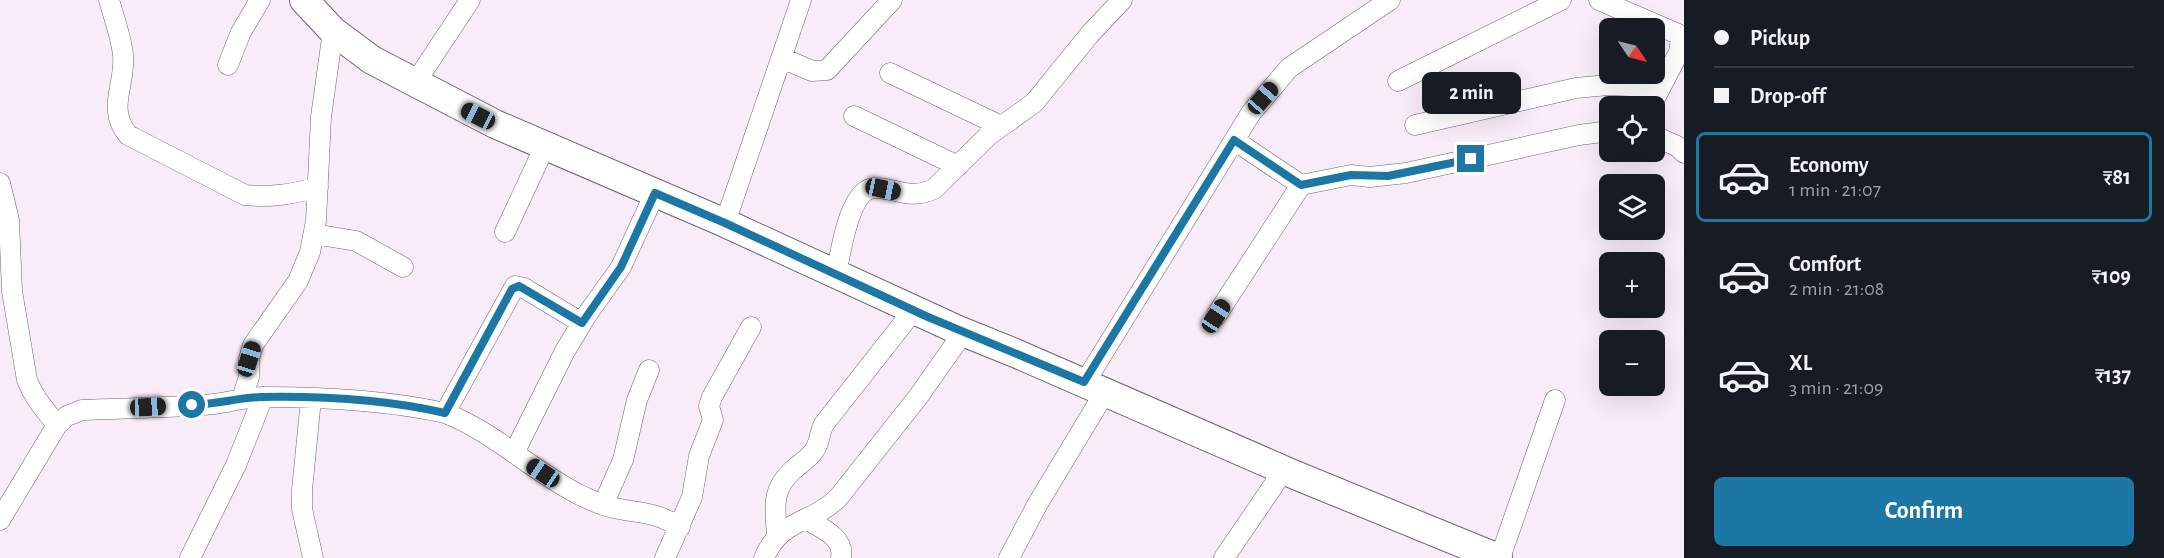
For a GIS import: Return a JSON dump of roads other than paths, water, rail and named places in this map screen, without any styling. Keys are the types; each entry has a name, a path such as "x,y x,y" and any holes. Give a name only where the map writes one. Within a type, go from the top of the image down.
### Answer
{"highway":[{"path":"304,0 333,31 372,60 495,124 725,223 963,333 1095,387 1284,470 1499,558"}],"street":[{"path":"109,0 123,56 116,112 120,126 128,135 245,195 264,197 286,195 318,187"},
{"path":"228,65 241,32 260,0"},
{"path":"415,83 470,0"},
{"path":"725,223 801,0"},
{"path":"782,58 812,72 827,70 892,0"},
{"path":"836,275 844,232 856,203 864,192 876,188 910,195 923,194 934,189 1001,126 1034,103 1090,34 1122,0"},
{"path":"1009,558 1095,387 1251,112 1289,68 1389,0"},
{"path":"1398,81 1561,0"},
{"path":"1599,0 1678,34 1681,39 1679,52 1657,96"},
{"path":"242,398 249,377 249,359 254,345 298,281 310,252 318,187 321,117 333,31"},
{"path":"890,73 1001,126"},
{"path":"1415,126 1576,88 1608,85 1631,86 1649,96"},
{"path":"854,116 958,166"},
{"path":"1234,140 1301,185 1351,175 1370,177 1406,173 1599,132"},
{"path":"1665,141 1677,146 1684,153"},
{"path":"505,232 545,146"},
{"path":"0,183 9,220 12,291 27,380 41,406 57,424"},
{"path":"1216,316 1301,185"},
{"path":"514,453 544,390 582,323 621,267 655,193"},
{"path":"314,234 356,241 403,267"},
{"path":"445,413 515,286 524,288 582,323"},
{"path":"777,535 776,494 782,482 812,454 817,447 819,432 824,424 913,311"},
{"path":"666,558 692,497 699,456 713,420 709,406 712,397 752,327"},
{"path":"764,558 777,535 786,528 827,508 838,498 918,397 963,333"},
{"path":"603,505 623,460 637,400 649,370"},
{"path":"0,520 57,424 67,416 82,410 215,404 242,398 263,397 367,401 445,413 462,420 557,483 603,505 658,515 680,527"},
{"path":"190,558 236,465 263,397"},
{"path":"311,399 302,500 305,526 313,558"},
{"path":"1499,558 1555,400"},
{"path":"1224,558 1284,470"},
{"path":"806,519 838,540 842,552 841,558"}]}
